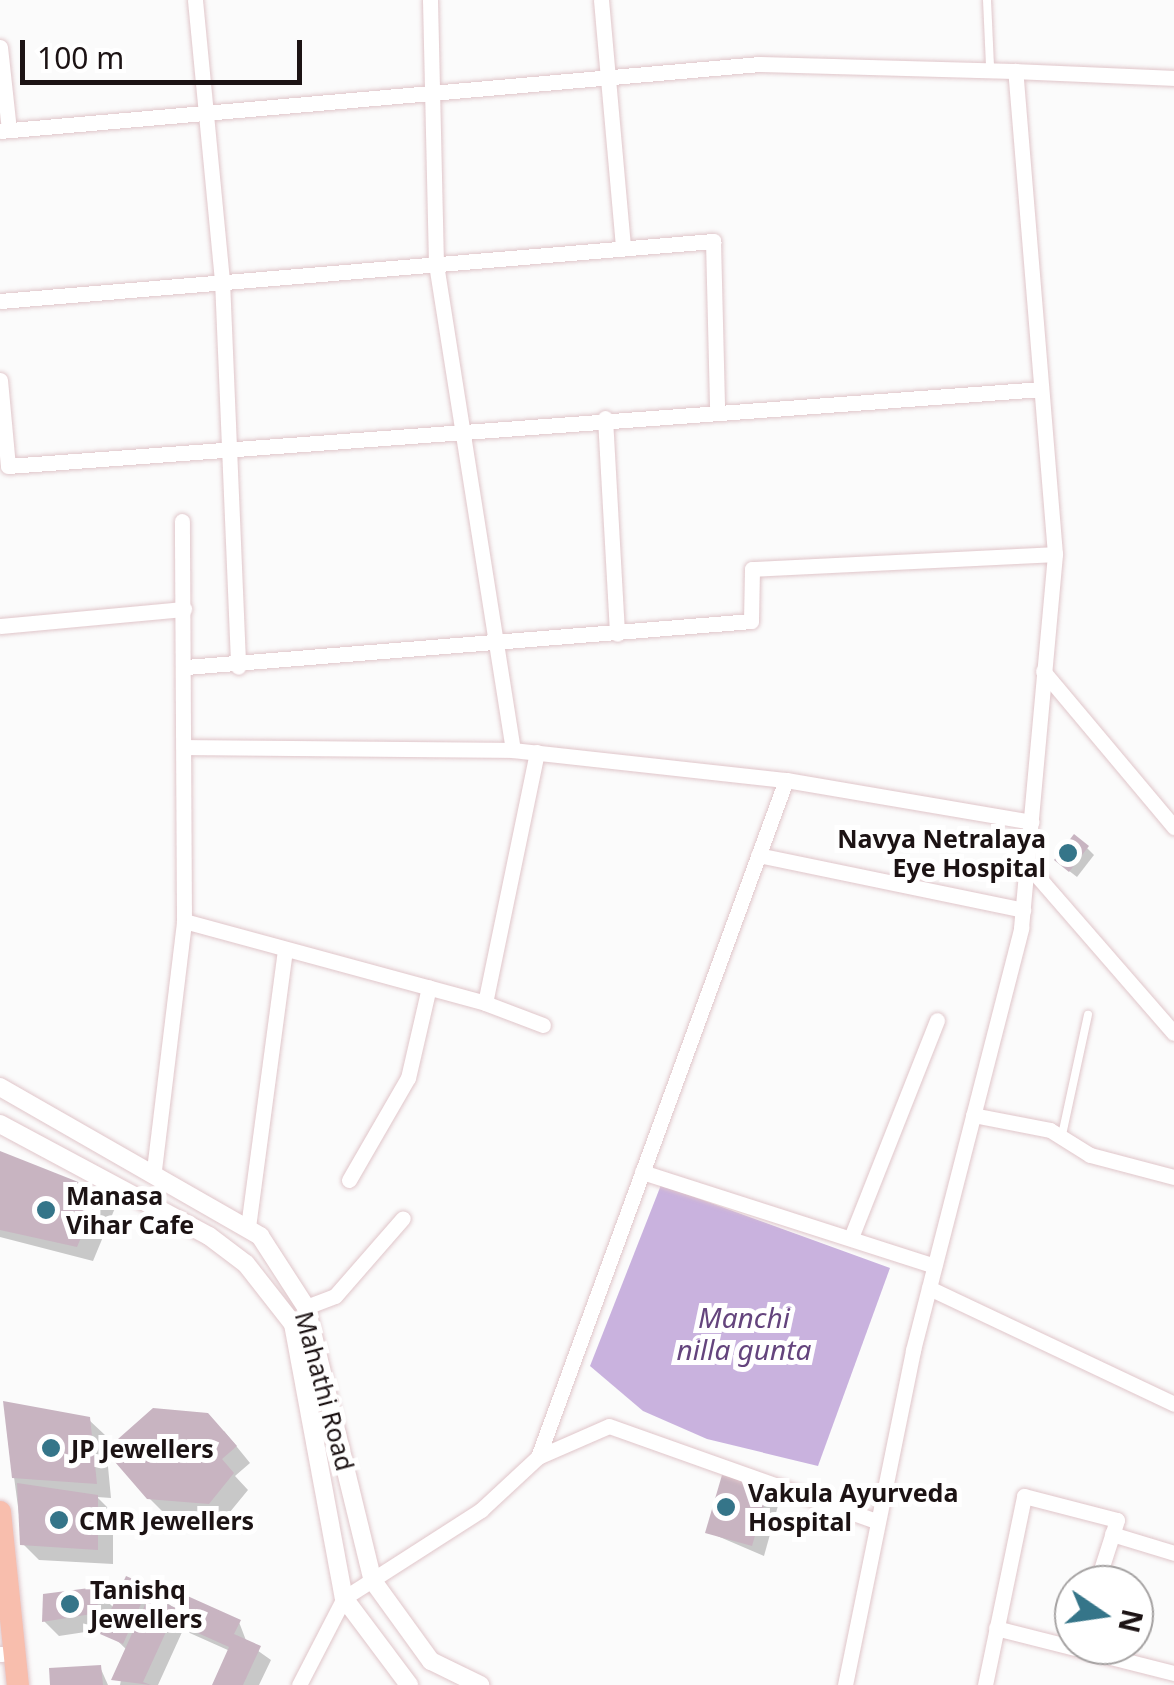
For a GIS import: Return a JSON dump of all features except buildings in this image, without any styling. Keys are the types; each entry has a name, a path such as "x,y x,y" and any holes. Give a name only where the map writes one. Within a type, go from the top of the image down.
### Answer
{"main road":[{"path":"0,1512 18,1685"},
{"path":"1,1649 5,1685"}],"street":[{"path":"195,0 210,112 222,280 238,667"},
{"path":"430,0 436,99 436,264 464,430 490,645 513,750"},
{"path":"601,0 614,76 624,246"},
{"path":"0,47 5,130 210,112 436,99 614,76 759,64 990,65 1015,71 1174,78"},
{"path":"845,1685 876,1521 934,1266 1023,910 1055,554 1015,71"},
{"path":"0,301 713,241 717,408"},
{"path":"0,380 8,466 98,466 226,446 717,408 1042,389"},
{"path":"604,418 617,634"},
{"path":"154,1170 184,921 186,667 182,521"},
{"path":"186,667 238,667 751,621 752,569 1055,554"},
{"path":"0,626 184,609"},
{"path":"1043,671 1174,827"},
{"path":"185,747 537,752 786,780 1031,822"},
{"path":"486,1004 537,752"},
{"path":"538,1456 786,780"},
{"path":"758,856 1023,910"},
{"path":"1026,863 1123,985 1174,1033"},
{"path":"184,921 429,987 543,1024"},
{"path":"248,1226 285,948"},
{"path":"349,1180 408,1078 429,987"},
{"path":"852,1235 937,1020"},
{"name":"Mahathi Road","path":"0,1086 248,1226 306,1307 373,1581 431,1661 480,1685"},
{"path":"973,1115 1062,1135 1094,1156 1174,1177"},
{"name":"Mahathi Road","path":"0,1124 218,1242 293,1324 344,1598 408,1685"},
{"path":"642,1172 852,1235 934,1266"},
{"path":"306,1307 334,1296 403,1218"},
{"path":"929,1288 1174,1404"},
{"path":"299,1685 344,1598 481,1510 538,1456 609,1426 876,1521"},
{"path":"986,1685 1024,1496 1117,1520 1102,1565"},
{"path":"1112,1534 1174,1552"},
{"path":"996,1628 1054,1641"},
{"path":"1145,1665 1174,1673"}],"lane":[{"path":"987,0 990,65"},
{"path":"1062,1135 1088,1015"}],"water":[{"name":"Manchi nilla gunta","path":"661,1185 890,1268 818,1466 707,1439 643,1411 590,1366"}],"place":[{"name":"Navya Netralaya Eye Hospital","path":"1068,853"},
{"name":"Manasa Vihar Cafe","path":"46,1210"},
{"name":"JP Jewellers","path":"51,1448"},
{"name":"Vakula Ayurveda Hospital","path":"726,1507"},
{"name":"CMR Jewellers","path":"59,1520"},
{"name":"Tanishq Jewellers","path":"70,1604"}]}
